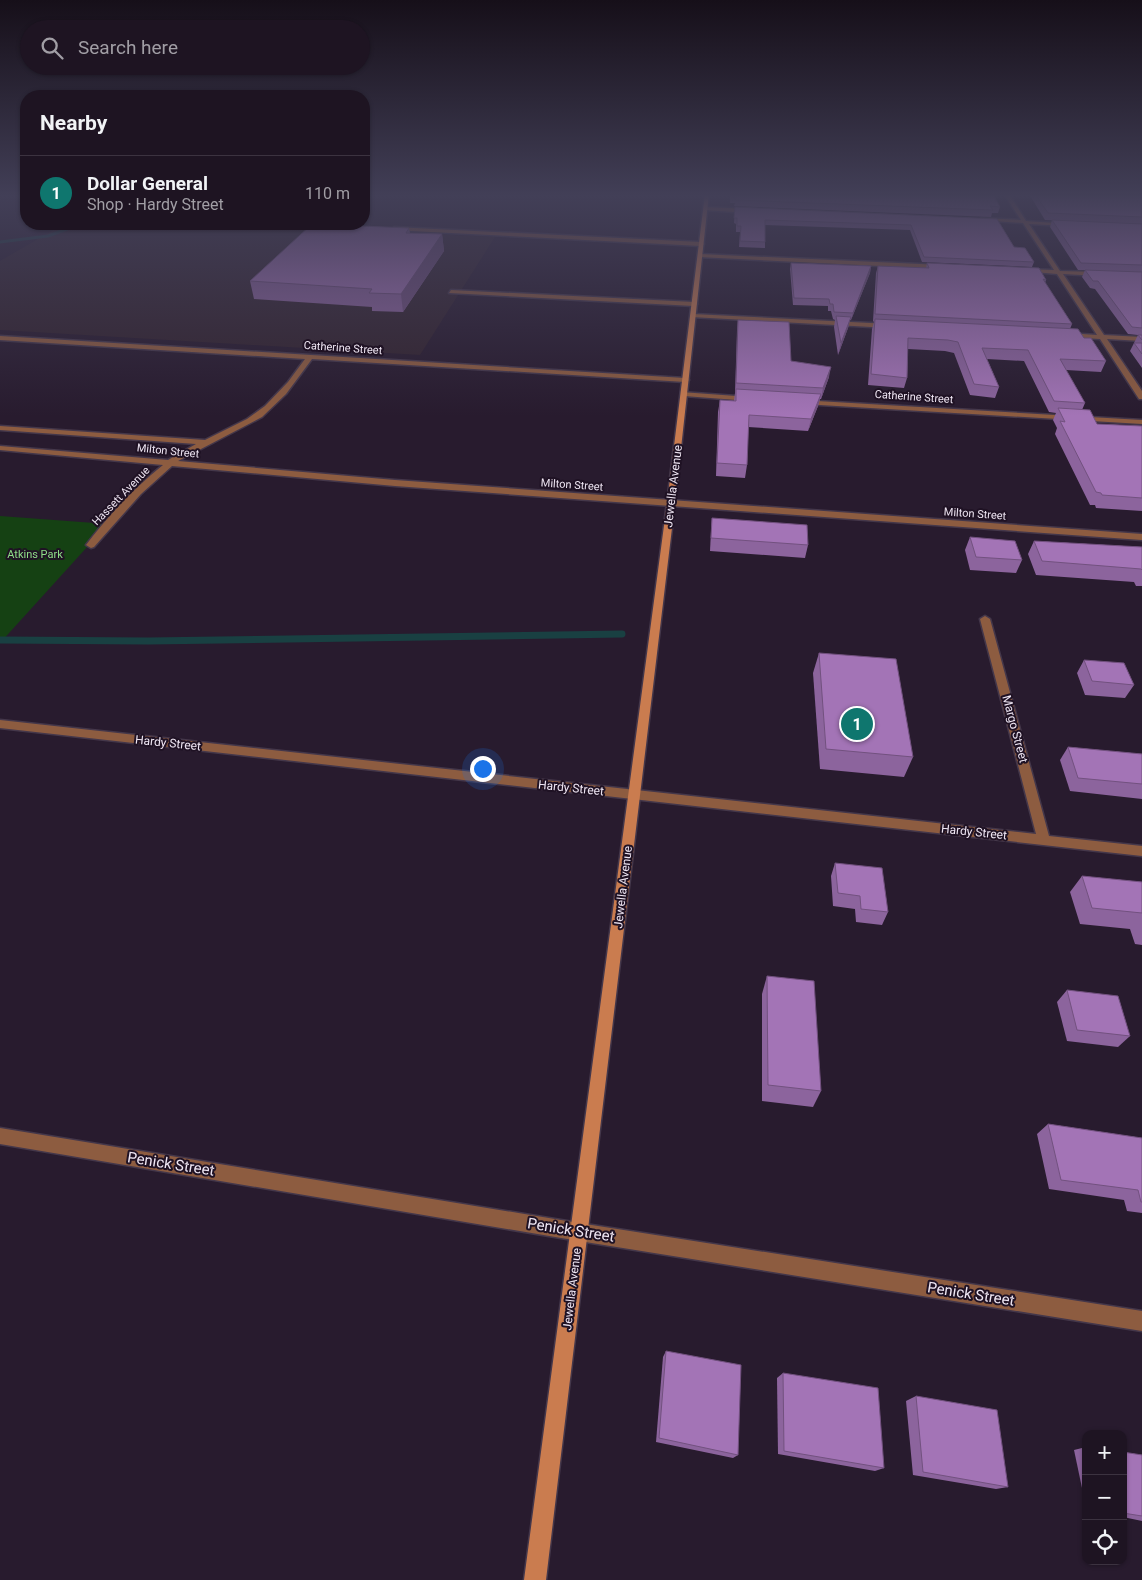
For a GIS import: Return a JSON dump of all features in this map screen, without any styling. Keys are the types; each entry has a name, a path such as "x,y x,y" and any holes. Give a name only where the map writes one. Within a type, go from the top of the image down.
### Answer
{"main road":[{"name":"Jewella Avenue","path":"535,1580 592,1119 635,795 698,268"}],"street":[{"path":"1054,268 1142,397"},
{"path":"1018,270 1104,274"},
{"path":"451,292 898,327"},
{"path":"1063,335 1142,339"},
{"name":"Catherine Street","path":"0,338 685,380"},
{"name":"Hassett Avenue","path":"91,545 108,524 170,463 205,442 249,421 265,411 299,373 310,357"},
{"path":"684,394 762,399"},
{"name":"Catherine Street","path":"791,401 1142,422"},
{"name":"Milton Street","path":"0,428 205,442"},
{"name":"Milton Street","path":"0,448 395,483 1142,537"},
{"name":"Margo Street","path":"985,619 1044,840"},
{"name":"Hardy Street","path":"0,724 1142,851"},
{"name":"Penick Street","path":"0,1136 579,1232 1142,1321"}],"shaded area":[{"path":"0,268 475,268 420,355 0,330"}],"green space":[{"name":"Atkins Park","path":"0,516 108,524 0,643"}],"building":[{"path":"264,268 419,268 401,294 369,293 372,289 250,281"},
{"path":"791,268 870,268 853,313 834,312 833,304 830,304 829,299 794,298"},
{"path":"878,268 1039,268 1046,280 1043,279 1072,324 875,314"},
{"path":"1085,270 1142,272 1142,328 1132,327 1098,281 1093,281"},
{"path":"836,316 851,317 841,343"},
{"path":"875,319 1078,329 1084,338 1091,338 1106,361 1060,359 1085,403 1054,401 1028,350 982,348 999,387 974,384 958,342 948,340 908,338 907,378 871,374"},
{"path":"738,320 789,322 791,361 831,367 823,388 736,383"},
{"path":"1134,343 1142,343 1142,354"},
{"path":"736,389 821,394 811,419 749,415 747,465 717,463 720,400 736,401"},
{"path":"1058,408 1090,410 1097,424 1142,426 1142,498 1102,495 1096,492 1060,421 1065,422"},
{"path":"712,518 807,525 808,545 711,538"},
{"path":"970,537 1015,541 1022,560 976,557"},
{"path":"1034,541 1142,547 1142,570 1042,561"},
{"path":"819,653 896,659 913,757 826,749"},
{"path":"1084,660 1124,663 1134,685 1092,681"},
{"path":"1068,747 1142,754 1142,784 1078,778"},
{"path":"835,863 882,868 888,912 861,909 860,896 838,893"},
{"path":"1082,876 1142,882 1142,913 1092,908"},
{"path":"767,976 814,981 821,1091 768,1085"},
{"path":"1067,990 1118,996 1130,1036 1077,1030"},
{"path":"1048,1124 1142,1138 1142,1202 1138,1190 1061,1180"},
{"path":"666,1351 741,1365 738,1455 659,1438"},
{"path":"783,1373 878,1388 884,1468 784,1451"},
{"path":"916,1396 997,1410 1008,1487 923,1472"},
{"path":"1127,1453 1142,1455 1142,1516 1127,1514"}],"waterway":[{"path":"0,640 148,641 622,634"}],"place":[{"name":"Dollar General","path":"857,724"}]}
